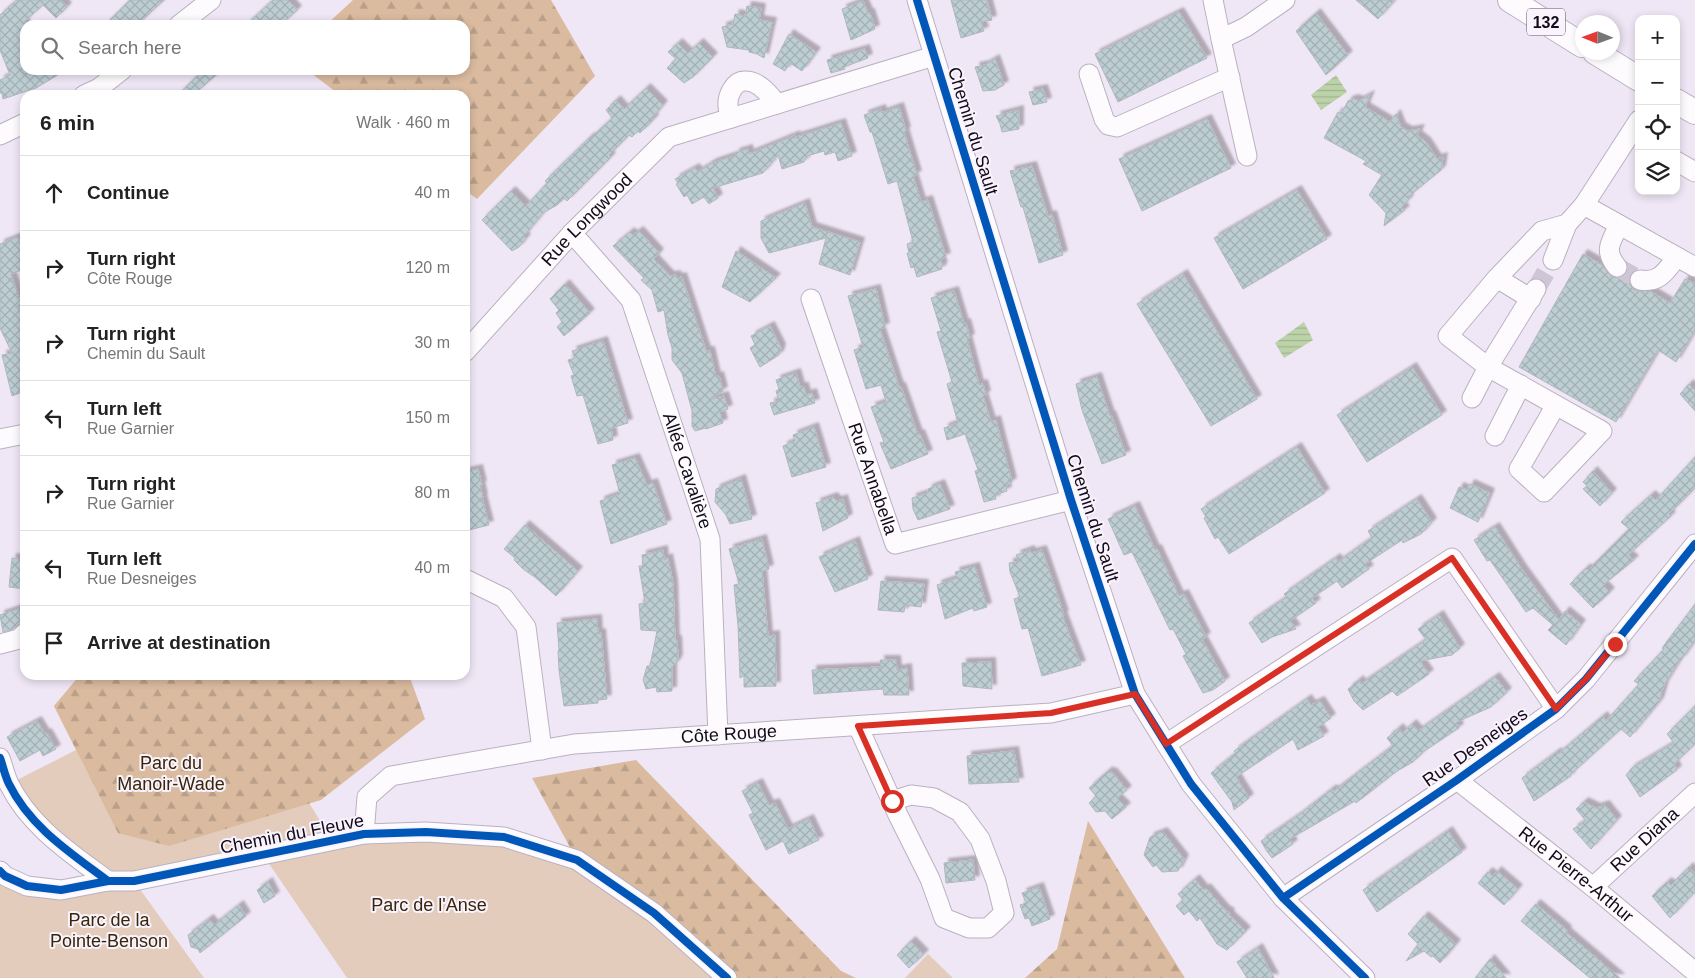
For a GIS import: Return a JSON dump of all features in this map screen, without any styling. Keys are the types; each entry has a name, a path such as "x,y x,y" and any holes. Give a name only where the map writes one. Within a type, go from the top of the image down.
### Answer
{"main road":[{"name":"132","path":"1510,0 1575,41"},
{"path":"1608,60 1635,77"},
{"path":"1680,103 1695,112"}],"street":[{"path":"185,20 211,0"},
{"name":"Chemin du Sault","path":"917,0 1071,500 1135,694 1191,784 1283,898 1365,978"},
{"path":"1212,0 1247,156"},
{"path":"1221,39 1246,27 1285,0"},
{"name":"Rue Longwood","path":"470,346 572,233 669,137 934,56"},
{"path":"1089,74 1104,119 1108,125 1118,127 1230,77"},
{"path":"95,90 116,75"},
{"path":"731,118 728,106 730,93 736,84 746,80 757,84 770,94 777,104"},
{"path":"0,135 20,125"},
{"path":"1552,260 1567,224 1584,206 1635,133"},
{"path":"1680,164 1695,172"},
{"path":"1584,206 1695,267"},
{"path":"1556,405 1519,469 1544,492 1602,431 1521,385 1488,367 1448,336 1497,278 1542,231 1567,224"},
{"path":"1617,267 1611,259 1608,247 1619,225"},
{"name":"Allée Cavalière","path":"572,233 631,300 710,539 718,735"},
{"path":"1640,280 1651,282 1662,275 1677,257"},
{"path":"1472,398 1488,367 1533,294 1497,278"},
{"name":"Rue Annabella","path":"811,299 895,544 1071,500"},
{"path":"1495,436 1521,385"},
{"path":"0,439 20,435"},
{"name":"Rue Desneiges","path":"1283,898 1457,780 1556,709 1586,679 1695,544"},
{"path":"1166,744 1452,558 1556,709"},
{"path":"470,581 504,598 526,627 542,750"},
{"path":"0,644 20,638"},
{"name":"Côte Rouge","path":"364,834 367,797 391,776 574,744 1051,713 1135,694"},
{"path":"858,726 892,801 930,879 944,918 969,928 988,928 1004,913 996,881 980,838 960,812 934,798 911,795 892,801"},
{"path":"0,758 9,784 31,817 59,844 108,881"},
{"name":"Rue Pierre-Arthur","path":"1457,780 1593,887 1695,972"},
{"name":"Rue Diana","path":"1593,887 1695,792"},
{"name":"Chemin du Fleuve","path":"0,871 5,876 28,886 61,890 108,881 134,881 364,834 426,832 504,837 577,860 654,913 727,978"}],"green space":[{"path":"353,0 551,0 595,76 477,199 470,194 470,90 333,90 314,75 470,75 470,20 331,20"},
{"path":"76,680 233,680 332,840 426,832 577,860 727,978 347,978 263,855 134,881 204,978 0,978 0,871 27,886 108,881 9,784 76,750 54,706"},
{"name":"Parc du Manoir-Wade","path":"76,680 411,680 425,719 321,800 169,846 118,833 54,706"},
{"path":"636,760 841,971 856,978 727,978 577,860 532,778"},
{"path":"1088,821 1185,978 1025,978 1057,949"},
{"path":"928,954 953,978 905,978"}],"shaded area":[{"path":"1336,75 1347,92 1321,110 1311,95"},
{"path":"1304,322 1313,340 1284,358 1275,343"}],"building":[{"path":"17,0 61,0 67,7 56,18 43,5 26,20 20,20 20,75 58,75 36,88 20,90 20,93 3,99 2,93 0,93 0,80 10,75 0,50 0,15"},
{"path":"130,0 164,0 142,20 110,20"},
{"path":"273,0 288,0 297,10 286,20 251,20"},
{"path":"951,0 987,0 992,20 981,22 984,31 961,38"},
{"path":"1356,0 1395,0 1378,19"},
{"path":"863,1 868,13 870,13 875,29 851,40 842,9"},
{"path":"747,6 761,8 759,20 772,22 764,58 749,52 749,50 727,47 722,27 733,24 735,14 745,16"},
{"path":"1179,12 1207,58 1118,102 1095,54"},
{"path":"1316,13 1348,55 1326,75 1296,31"},
{"path":"789,34 816,52 802,71 790,63 785,71 773,64"},
{"path":"678,43 688,53 699,43 713,57 693,77 684,83 667,68 676,59 668,52"},
{"path":"865,49 868,58 844,67 845,69 831,73 827,60"},
{"path":"995,59 1004,85 995,90 983,91 975,67 985,65"},
{"path":"198,75 216,75 199,90 183,90"},
{"path":"646,88 663,105 653,117 654,119 640,133 638,131 632,137 629,135 609,155 611,157 567,201 564,198 557,205 543,213 524,236 526,238 519,247 512,251 482,220 511,191 526,206 547,183 545,181 612,118 606,110 616,100 624,109"},
{"path":"1043,89 1047,102 1033,105 1029,92"},
{"path":"1370,95 1365,107 1390,122 1396,114 1401,127 1408,131 1420,129 1417,135 1426,142 1437,159 1443,157 1441,170 1408,197 1409,199 1402,207 1405,210 1384,226 1386,213 1369,195 1382,175 1363,164 1366,161 1324,138 1338,112 1341,114 1348,101 1354,99 1359,101"},
{"path":"899,107 906,131 904,132 917,175 913,176 921,202 928,200 946,257 940,259 943,266 941,267 942,269 917,277 914,267 911,268 907,253 909,253 907,244 913,242 897,181 888,184 872,132 870,132 864,115 881,109 882,113"},
{"path":"1019,110 1019,129 1002,132 996,116"},
{"path":"1207,119 1231,168 1142,211 1119,159"},
{"path":"841,123 852,156 838,161 835,152 825,155 824,151 807,156 804,162 782,169 778,155 763,173 713,188 718,198 709,204 704,197 692,204 687,195 684,197 676,184 678,183 675,179 695,168 698,172 712,163 736,155 735,153 748,149 749,154 796,135 793,138"},
{"path":"1032,166 1048,216 1052,215 1063,255 1039,263 1023,207 1021,207 1010,171"},
{"path":"1297,190 1327,239 1243,289 1214,238"},
{"path":"805,203 812,227 860,242 850,275 819,264 826,238 769,253 761,238 761,221"},
{"path":"639,231 659,253 654,259 670,276 682,277 706,351 710,351 716,377 719,376 723,391 711,398 724,396 728,409 720,412 723,423 695,431 692,426 692,411 682,373 672,360 672,348 664,310 658,312 652,290 641,280 644,278 613,246 630,232 633,235"},
{"path":"18,237 20,245 20,271 11,274 20,301 18,305 20,309 20,393 12,396 2,355 12,353 0,328 0,244"},
{"path":"736,251 776,278 750,302 722,287"},
{"path":"1583,254 1602,265 1612,277 1618,278 1623,276 1629,280 1634,290 1650,291 1670,303 1685,279 1695,284 1695,330 1676,362 1658,350 1616,422 1519,367"},
{"path":"1183,274 1257,399 1211,426 1137,304"},
{"path":"565,284 590,313 564,336 557,327 562,322 556,313 559,310 550,299"},
{"path":"876,289 885,327 880,329 899,387 901,387 918,435 920,434 928,454 891,469 880,443 884,442 871,407 886,402 881,385 866,389 854,350 863,347 848,296"},
{"path":"954,291 970,338 967,339 979,385 983,384 986,395 983,396 991,422 996,420 1012,482 1006,486 1007,491 995,495 996,499 984,502 975,471 978,470 965,434 947,440 944,428 958,423 947,384 952,382 937,332 941,331 931,298"},
{"path":"770,326 781,348 779,355 760,367 750,348 755,345 751,336"},
{"path":"603,341 628,423 611,428 613,440 598,444 583,395 577,396 571,376 574,375 568,360 575,358 572,351"},
{"path":"1412,367 1442,415 1367,462 1337,415"},
{"path":"796,373 800,387 804,387 806,395 812,393 815,403 774,415 770,403 779,401 776,391 779,389 776,380"},
{"path":"1097,377 1126,455 1102,464 1082,410 1076,384"},
{"path":"1689,384 1695,390 1695,411 1680,394"},
{"path":"814,427 826,467 792,477 783,446 795,441 793,435"},
{"path":"1297,447 1325,493 1229,554 1218,537 1215,539 1201,509"},
{"path":"1695,457 1695,488 1669,514 1671,516 1628,555 1634,560 1603,585 1610,592 1593,608 1570,584 1586,568 1588,570 1629,529 1621,522 1651,495 1656,500"},
{"path":"635,458 647,485 653,483 667,524 611,544 600,501 620,494 612,465"},
{"path":"478,469 482,485 480,485 482,498 489,525 470,530 470,471"},
{"path":"1593,471 1612,493 1600,506 1583,489 1587,486 1583,482"},
{"path":"741,479 752,519 730,524 726,515 715,502 716,489"},
{"path":"940,484 950,509 918,520 913,509 912,498 928,493 928,489"},
{"path":"1470,484 1490,493 1478,522 1450,508 1459,487 1467,490"},
{"path":"833,497 837,501 843,499 848,518 823,531 816,503"},
{"path":"1417,499 1432,522 1421,534 1403,543 1402,540 1365,564 1369,569 1342,588 1337,581 1312,598 1316,603 1290,621 1296,629 1272,637 1262,643 1249,623 1287,597 1284,594 1336,558 1338,562 1372,538 1368,531"},
{"path":"1135,506 1179,596 1184,594 1206,637 1202,639 1225,681 1213,690 1203,693 1183,656 1186,654 1173,629 1170,630 1132,552 1124,555 1108,519"},
{"path":"525,525 578,571 556,596 523,569 514,560 515,558 504,549"},
{"path":"1495,527 1521,568 1559,620 1565,611 1581,624 1566,645 1548,630 1553,625 1533,608 1526,612 1490,560 1487,561 1474,540"},
{"path":"762,539 769,569 762,571 768,636 775,635 776,686 744,687 744,676 740,678 734,585 739,584 729,549"},
{"path":"855,541 868,579 835,592 819,557"},
{"path":"663,550 664,560 668,558 673,584 675,640 677,640 678,658 672,667 672,691 657,692 656,687 646,689 643,680 647,666 650,666 657,631 641,630 639,604 645,603 639,566 643,566 642,555"},
{"path":"1030,550 1031,553 1042,550 1064,615 1062,615 1081,665 1042,676 1028,628 1022,629 1014,599 1020,597 1010,572 1009,563 1019,561 1016,555"},
{"path":"12,558 20,559 20,588 9,587"},
{"path":"975,567 987,607 974,611 973,608 945,619 937,585 957,578 955,572"},
{"path":"881,581 924,584 921,607 905,605 904,612 878,610"},
{"path":"1695,604 1695,640 1680,659 1664,685 1659,702 1630,737 1621,729 1571,776 1534,801 1522,778 1557,752 1558,754 1603,716 1606,721 1639,684 1634,681 1664,649 1662,648"},
{"path":"18,609 20,624 13,629 3,632 0,615"},
{"path":"1439,615 1460,648 1452,655 1420,661 1429,674 1397,696 1392,691 1363,710 1354,701 1348,689 1359,680 1361,684 1426,640 1418,629"},
{"path":"597,619 598,634 601,633 607,699 598,700 598,703 564,706 559,670 557,623"},
{"path":"880,660 896,660 897,670 907,668 909,695 884,695 883,689 814,694 812,670 881,667"},
{"path":"991,662 992,689 963,686 962,663"},
{"path":"1495,677 1507,692 1491,707 1457,722 1459,728 1423,752 1413,762 1397,771 1356,803 1355,801 1290,839 1293,844 1272,858 1261,841 1332,789 1334,791 1393,746 1387,738 1399,728 1402,733 1412,724 1418,731"},
{"path":"1307,699 1311,705 1320,701 1331,718 1318,727 1324,736 1298,750 1293,739 1236,777 1249,798 1234,810 1232,802 1211,773 1236,753 1234,751"},
{"path":"1695,706 1695,744 1674,764 1677,770 1640,797 1626,775 1632,768 1674,743 1667,734"},
{"path":"37,721 45,734 47,733 56,749 43,756 40,750 20,761 7,737"},
{"path":"1014,751 1019,782 969,784 967,756"},
{"path":"1108,771 1112,772 1127,790 1117,798 1126,807 1112,819 1105,811 1096,812 1089,803 1096,796 1089,788"},
{"path":"758,783 769,805 775,803 788,829 809,819 819,840 789,854 783,841 766,850 749,815 753,813 742,791"},
{"path":"1584,802 1596,808 1605,805 1617,820 1591,849 1573,829 1586,821 1576,809"},
{"path":"1448,831 1462,852 1377,912 1363,890"},
{"path":"1163,832 1184,859 1178,871 1162,872 1156,865 1153,867 1144,855 1150,837"},
{"path":"973,860 975,880 946,883 944,863"},
{"path":"1689,867 1695,874 1695,892 1670,918 1652,896 1667,882 1671,885"},
{"path":"1497,871 1518,889 1504,905 1478,883 1488,872 1493,876"},
{"path":"1195,879 1204,890 1206,888 1225,910 1230,913 1229,915 1246,931 1227,950 1217,944 1200,918 1197,921 1189,911 1184,915 1176,906 1183,900 1178,894"},
{"path":"268,882 275,896 264,903 257,890"},
{"path":"1039,887 1050,919 1032,926 1029,918 1025,919 1020,905 1026,903 1022,893"},
{"path":"1536,904 1620,978 1590,978 1521,921"},
{"path":"239,905 246,916 200,953 198,949 191,947 188,935 209,919 214,925"},
{"path":"1424,916 1456,944 1440,963 1424,951 1406,961 1418,944 1408,934"},
{"path":"911,941 924,954 909,968 897,955"},
{"path":"1258,948 1274,978 1247,978 1237,962"},
{"path":"1490,959 1506,978 1475,978"}],"tunnel":[{"path":"1536,289 1553,260"},
{"path":"1617,267 1640,280"}],"cycle path":[{"path":"917,0 1071,500 1135,694 1191,784 1283,898 1365,978"},
{"path":"1283,898 1457,780 1556,709 1586,679 1695,544"},
{"path":"0,758 9,784 28,813 52,838 108,881"},
{"path":"0,871 5,876 27,886 61,890 108,881 134,881 364,834 426,832 504,837 577,860 654,913 727,978"}],"route":[{"path":"892,801 858,726 1051,713 1135,694 1166,744 1452,558 1556,709 1586,679 1615,644"}],"park label":[{"name":"Parc de l'Anse","path":"429,905"},
{"name":"Parc de la Pointe-Benson","path":"109,930"}]}
